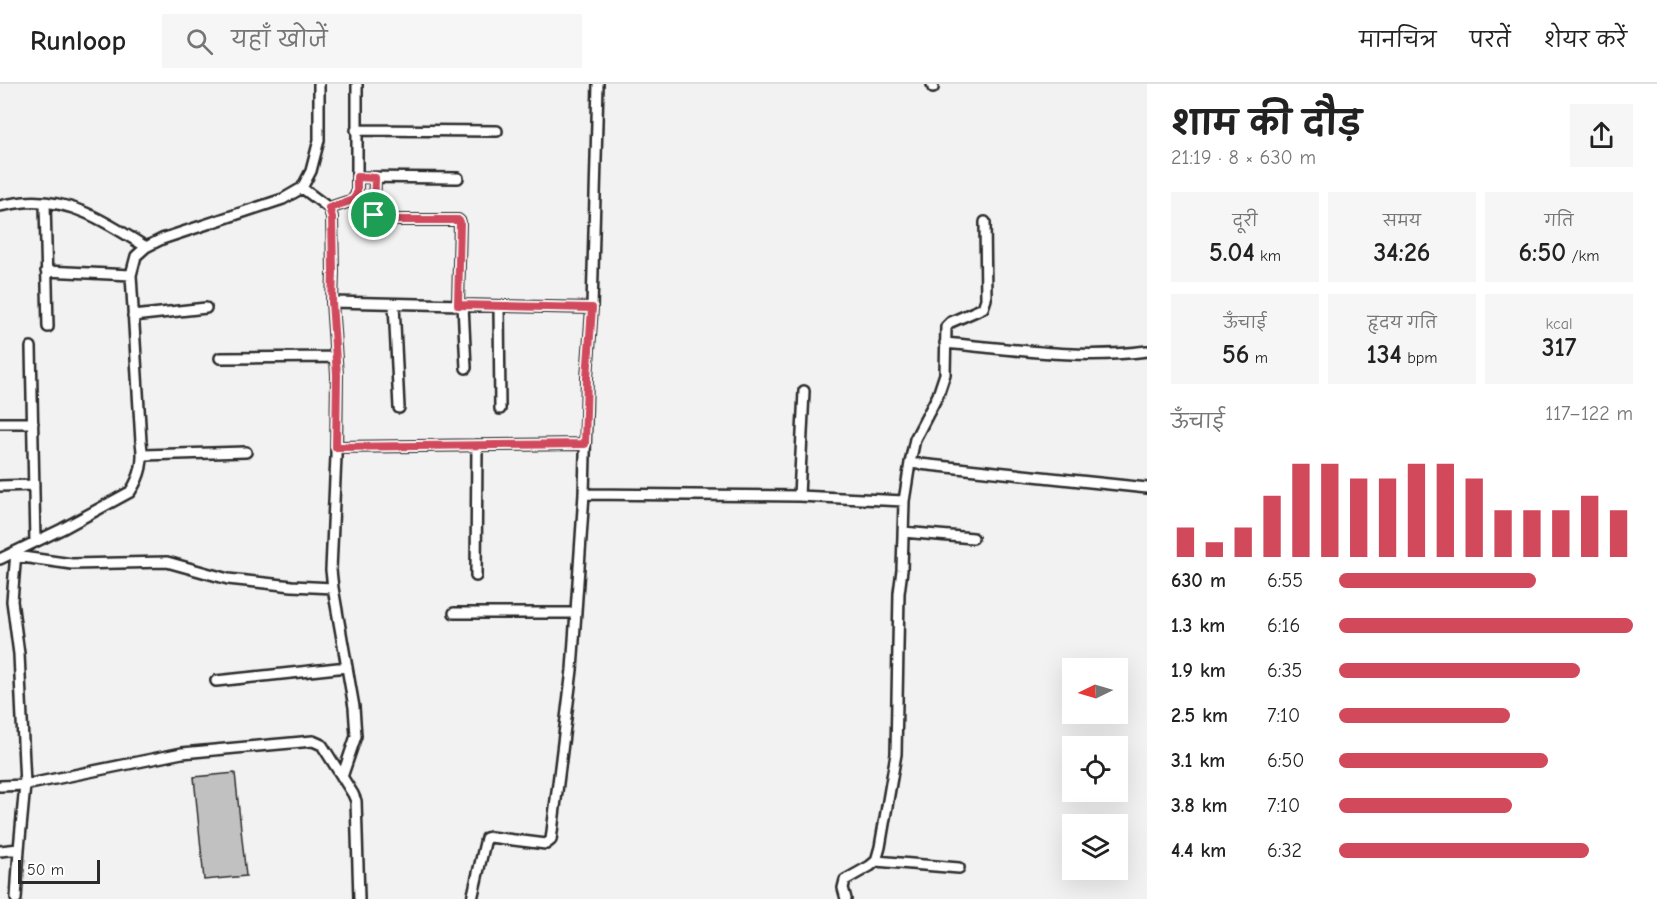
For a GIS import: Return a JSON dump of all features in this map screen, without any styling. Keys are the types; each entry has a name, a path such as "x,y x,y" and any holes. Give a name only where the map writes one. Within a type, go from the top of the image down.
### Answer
{"street":[{"path":"0,559 16,554 130,492 140,473 143,455 131,275 136,256 146,247 162,239 283,200 302,188 312,171 319,140 320,84"},
{"path":"329,208 353,200 357,194 357,84"},
{"path":"472,899 486,838 546,844 551,840 572,670 584,494 598,84"},
{"path":"356,130 497,131"},
{"path":"357,177 458,178"},
{"path":"375,178 374,215 380,220 458,220 460,222 460,305 466,368"},
{"path":"302,188 329,208 332,217 336,447 331,570 354,706 356,736 342,777"},
{"path":"0,206 25,202 80,209 106,221 146,247"},
{"path":"45,203 48,327"},
{"path":"846,899 843,888 845,880 876,861 896,754 899,593 904,501 910,463 915,439 938,395 945,374 946,327 951,322 983,308 986,299 985,222"},
{"path":"46,271 131,275"},
{"path":"332,302 592,308"},
{"path":"394,304 399,408"},
{"path":"499,306 500,409"},
{"path":"134,315 206,308"},
{"path":"945,343 1080,355 1147,351"},
{"path":"31,346 35,542"},
{"path":"220,358 336,357"},
{"path":"799,496 804,391"},
{"path":"0,423 33,423"},
{"path":"336,447 585,444"},
{"path":"476,576 477,445"},
{"path":"143,455 246,452"},
{"path":"910,463 1147,488"},
{"path":"0,486 34,485"},
{"path":"584,494 799,496 904,501"},
{"path":"903,532 973,538"},
{"path":"16,554 72,564 167,562 228,579 333,588"},
{"path":"16,554 12,601 19,654 25,785 16,899"},
{"path":"454,613 576,613"},
{"path":"216,681 347,667"},
{"path":"0,786 25,785 182,753 318,742 356,801 358,899"},
{"path":"0,851 20,849"},
{"path":"876,861 959,868"}],"building":[{"path":"235,773 246,876 204,880 194,777"}],"route":[{"path":"357,177 375,178 374,215 380,220 459,221 461,224 458,305 592,308 585,444 336,447 337,375 332,302 332,217 329,208 355,198 357,177"}]}
